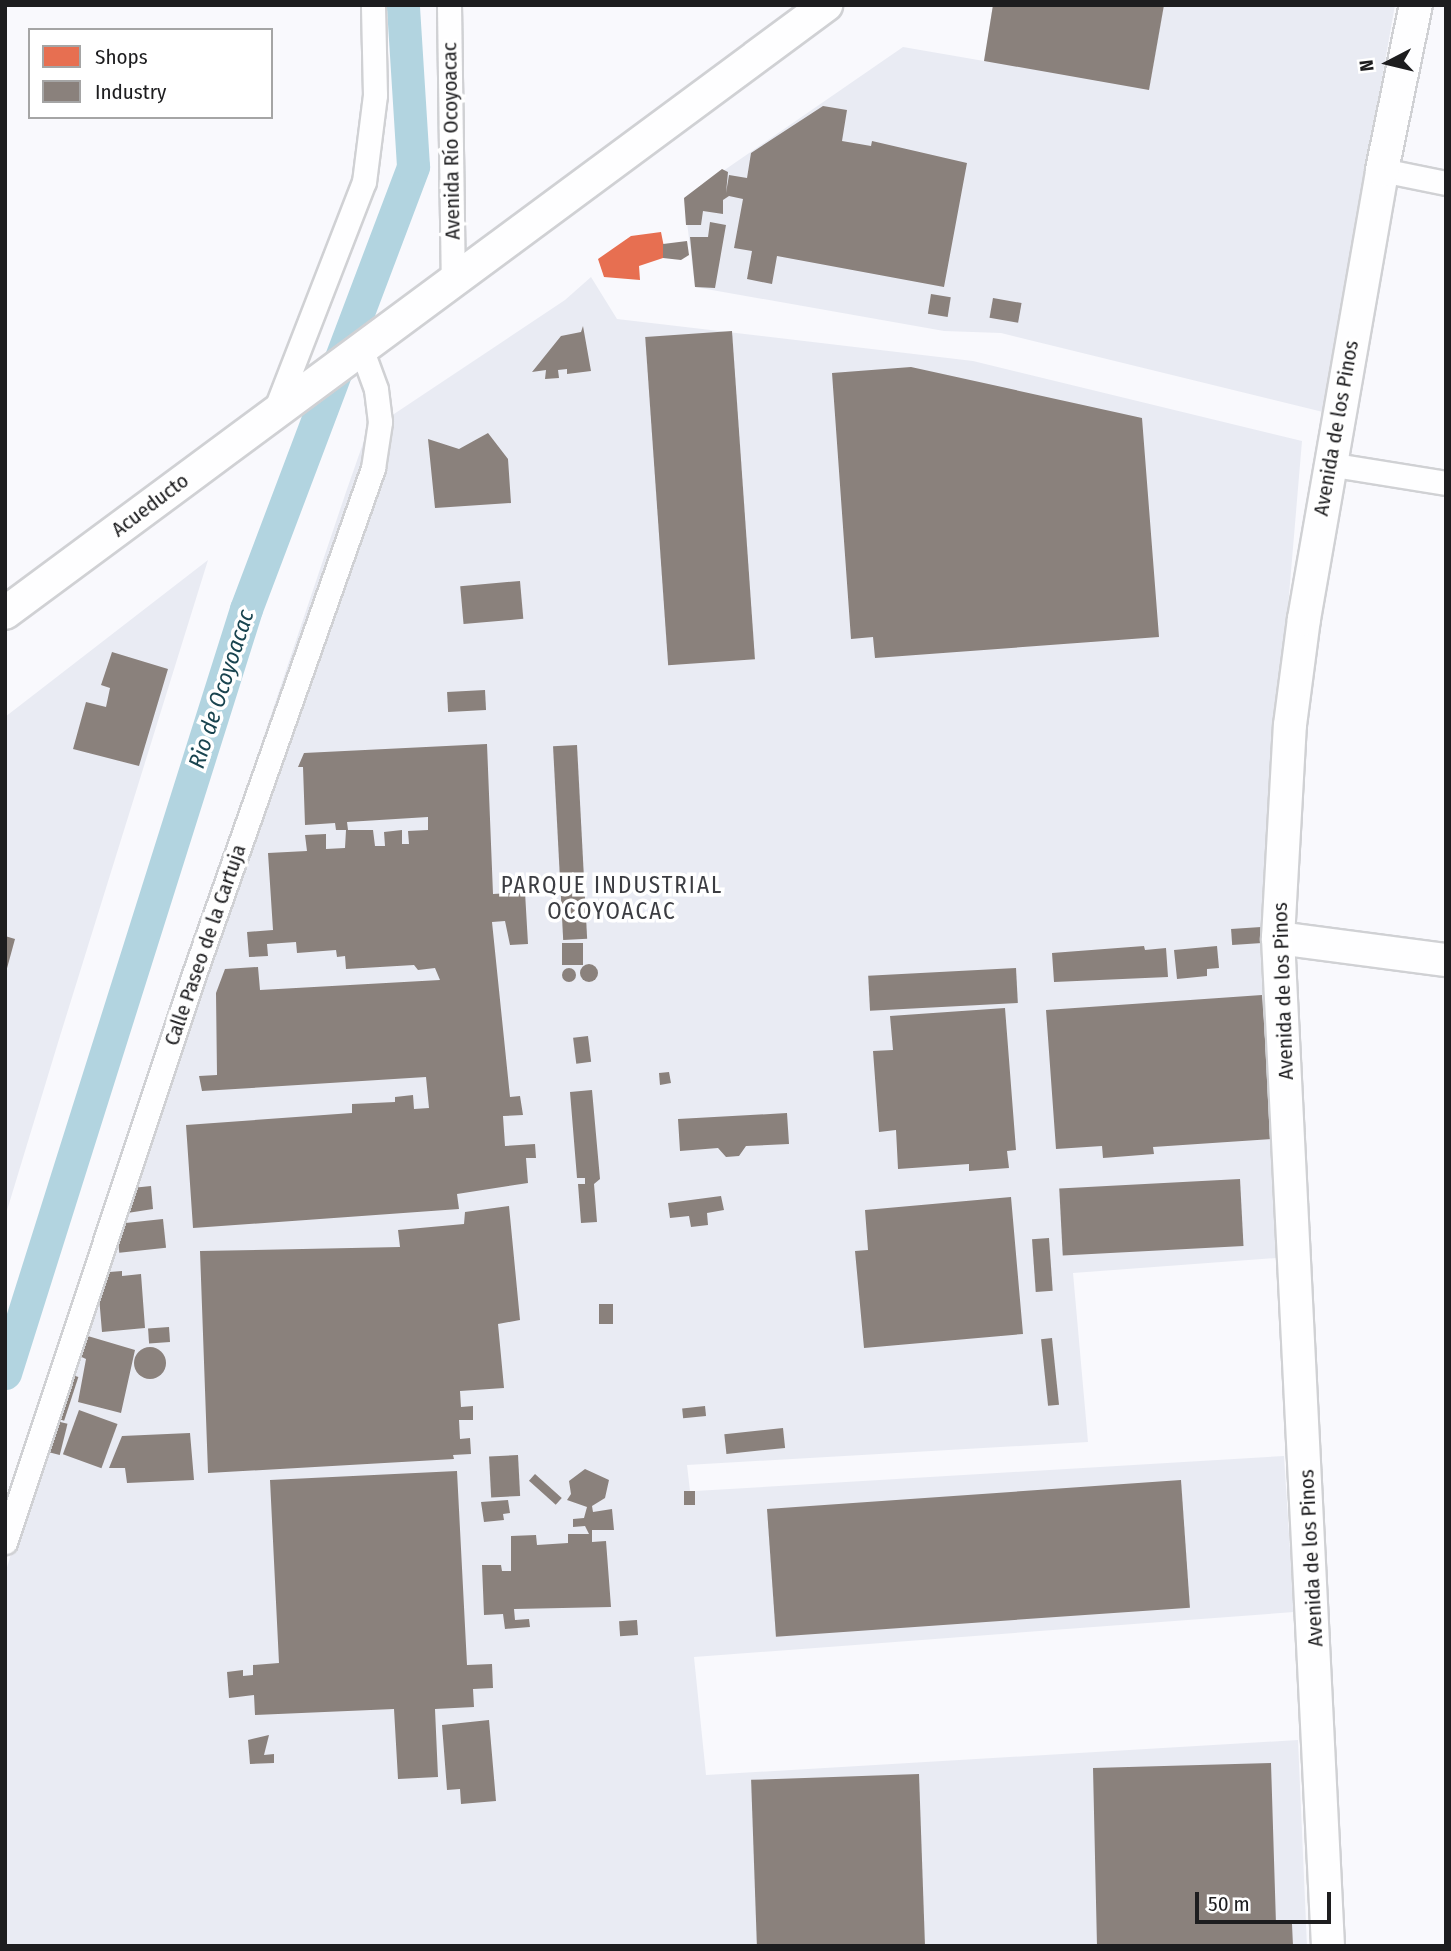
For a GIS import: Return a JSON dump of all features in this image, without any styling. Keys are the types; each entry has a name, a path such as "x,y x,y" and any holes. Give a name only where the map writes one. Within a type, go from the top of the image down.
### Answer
{"street":[{"path":"285,404 364,182 375,95 373,5"},
{"name":"Avenida Río Ocoyoacac","path":"449,5 453,277"},
{"name":"Acueducto","path":"5,613 453,277 826,5"},
{"name":"Avenida de los Pinos","path":"1328,1946 1278,938 1290,724 1328,464 1382,170 1416,5"},
{"path":"1382,170 1446,183"},
{"name":"Calle Paseo de la Cartuja","path":"5,1542 193,977 373,468 380,422 376,389 355,353"},
{"path":"1328,464 1446,483"},
{"path":"1278,938 1446,960"}],"shaded area":[{"path":"993,5 1395,5 1323,412 1001,333 944,331 695,287 684,198 903,47 984,61"},
{"path":"591,277 617,319 973,361 1302,441 1261,927 1277,1258 1073,1273 1088,1442 687,1465 690,1491 695,1491 1284,1456 1294,1612 694,1657 706,1775 1298,1740 1307,1946 5,1946 5,1574 33,1482 17,1470 367,432 565,300"},
{"path":"208,560 60,1036 5,1217 5,717"}],"building: Shops":[{"path":"661,232 666,257 639,266 640,280 604,277 598,259 631,236"}],"building: Industry":[{"path":"993,5 1164,5 1149,90 984,61"},
{"path":"823,106 847,110 842,141 871,146 872,141 967,163 944,287 777,256 772,284 747,279 752,251 734,248 743,199 729,196 723,200 723,214 703,211 701,225 686,225 684,198 722,169 728,172 726,193 729,175 747,178 751,153"},
{"path":"710,222 726,225 715,288 695,287 690,237 708,237"},
{"path":"687,241 689,255 681,260 663,258 663,244"},
{"path":"931,294 951,297 948,317 928,314"},
{"path":"993,298 1022,303 1018,323 990,318"},
{"path":"583,326 591,371 567,374 567,369 558,370 559,378 545,379 546,370 532,372 561,336 581,332"},
{"path":"732,331 755,659 668,665 645,337"},
{"path":"911,367 1142,418 1159,637 875,658 873,637 851,639 832,373"},
{"path":"488,433 508,459 511,503 435,508 428,439 459,449"},
{"path":"520,581 523,619 464,624 460,586"},
{"path":"112,652 168,669 139,766 73,749 86,702 106,707 110,688 101,685"},
{"path":"485,690 486,710 448,712 447,692"},
{"path":"487,744 493,894 525,892 528,944 510,945 505,921 492,922 510,1097 520,1096 523,1115 503,1116 505,1146 535,1144 536,1158 526,1158 528,1183 457,1194 459,1209 193,1228 186,1125 352,1113 352,1104 395,1102 395,1097 413,1095 414,1109 429,1108 426,1077 202,1091 199,1076 217,1075 216,993 225,969 258,967 260,990 440,980 435,968 418,970 414,965 346,969 345,956 337,957 336,950 297,953 296,942 267,944 268,956 249,957 247,932 273,930 268,853 307,851 305,835 326,834 326,849 345,848 346,830 336,830 335,823 305,825 303,767 298,767 304,753","holes":["428,817 428,830 408,831 409,844 402,844 402,830 384,832 385,846 375,846 373,830 348,830 347,822"]},
{"path":"577,745 587,939 563,940 553,746"},
{"path":"1261,927 1262,943 1232,945 1231,929"},
{"path":"5,936 15,939 6,972 5,972"},
{"path":"562,943 583,943 583,965 562,965"},
{"path":"1144,946 1145,950 1166,948 1168,977 1054,982 1052,953"},
{"path":"1217,946 1219,968 1207,969 1207,976 1177,979 1174,950"},
{"path":"589,964 595,967 598,973 595,979 589,982 583,979 580,973 583,967"},
{"path":"569,968 574,970 574,980 569,982 564,980 562,975 564,970"},
{"path":"1016,968 1018,1003 870,1011 868,976"},
{"path":"1262,995 1272,1139 1153,1147 1154,1154 1103,1158 1102,1146 1056,1149 1046,1010"},
{"path":"1005,1008 1016,1150 1007,1151 1009,1168 969,1171 969,1164 898,1169 896,1130 879,1132 873,1051 893,1050 890,1016"},
{"path":"588,1036 591,1062 576,1064 573,1038"},
{"path":"669,1072 671,1083 660,1085 659,1073"},
{"path":"592,1090 600,1179 594,1184 597,1222 581,1223 578,1184 585,1184 585,1178 577,1178 570,1092"},
{"path":"787,1113 789,1144 746,1146 739,1156 726,1157 718,1148 680,1151 678,1119"},
{"path":"1240,1179 1244,1246 1063,1255 1059,1188"},
{"path":"151,1186 153,1209 121,1214 132,1188"},
{"path":"721,1196 724,1210 707,1213 708,1225 691,1227 689,1216 670,1218 668,1203"},
{"path":"1011,1197 1023,1334 864,1348 855,1251 868,1250 865,1210"},
{"path":"509,1206 520,1320 498,1324 504,1388 460,1391 461,1407 473,1406 473,1420 459,1420 460,1439 470,1438 471,1454 453,1455 454,1459 208,1473 200,1251 400,1247 398,1230 464,1224 465,1212"},
{"path":"163,1219 166,1248 119,1253 116,1224"},
{"path":"1049,1238 1053,1291 1036,1292 1032,1239"},
{"path":"122,1271 122,1276 141,1274 145,1328 102,1332 97,1273"},
{"path":"599,1304 613,1304 613,1324 599,1324"},
{"path":"169,1327 170,1342 149,1343 148,1328"},
{"path":"81,1334 135,1350 121,1413 78,1402 86,1359 75,1354"},
{"path":"1052,1338 1059,1405 1048,1406 1041,1339"},
{"path":"150,1347 162,1351 166,1363 162,1375 150,1379 138,1375 134,1363 138,1351"},
{"path":"66,1373 78,1377 64,1421 52,1417"},
{"path":"705,1406 706,1416 683,1418 682,1408"},
{"path":"79,1410 118,1424 101,1468 63,1454"},
{"path":"52,1420 68,1424 60,1455 44,1451"},
{"path":"783,1428 785,1448 726,1454 724,1434"},
{"path":"190,1433 194,1480 127,1483 125,1468 109,1468 122,1436"},
{"path":"518,1455 520,1496 491,1497 489,1457"},
{"path":"585,1469 609,1480 605,1498 592,1506 593,1512 612,1509 614,1530 592,1530 592,1542 606,1541 611,1607 514,1609 515,1620 529,1619 530,1627 505,1629 503,1614 484,1615 482,1565 501,1565 502,1571 511,1571 511,1536 536,1535 537,1545 568,1543 568,1534 589,1534 585,1526 573,1527 573,1519 584,1518 587,1507 567,1500 571,1494 569,1481"},
{"path":"457,1471 467,1665 492,1664 493,1688 473,1689 474,1707 435,1709 438,1777 398,1779 394,1709 255,1715 254,1695 229,1698 227,1672 243,1670 243,1676 253,1675 253,1665 279,1663 270,1480"},
{"path":"535,1474 562,1498 556,1505 529,1481"},
{"path":"1181,1480 1190,1608 776,1637 767,1509"},
{"path":"684,1491 695,1491 695,1505 684,1505"},
{"path":"508,1500 510,1513 503,1514 504,1520 484,1522 481,1502"},
{"path":"637,1620 638,1635 620,1636 619,1621"},
{"path":"489,1720 496,1801 461,1804 460,1789 447,1790 442,1725"},
{"path":"269,1735 264,1755 274,1754 274,1763 250,1764 248,1740"},
{"path":"1271,1763 1276,1924 1292,1924 1293,1946 1097,1946 1093,1768"},
{"path":"919,1774 925,1946 757,1946 751,1780"}],"waterway":[{"name":"Rio de Ocoyoacac","path":"5,1373 246,609 413,166 403,5"}],"district":[{"name":"PARQUE INDUSTRIAL OCOYOACAC","path":"612,898"}]}
